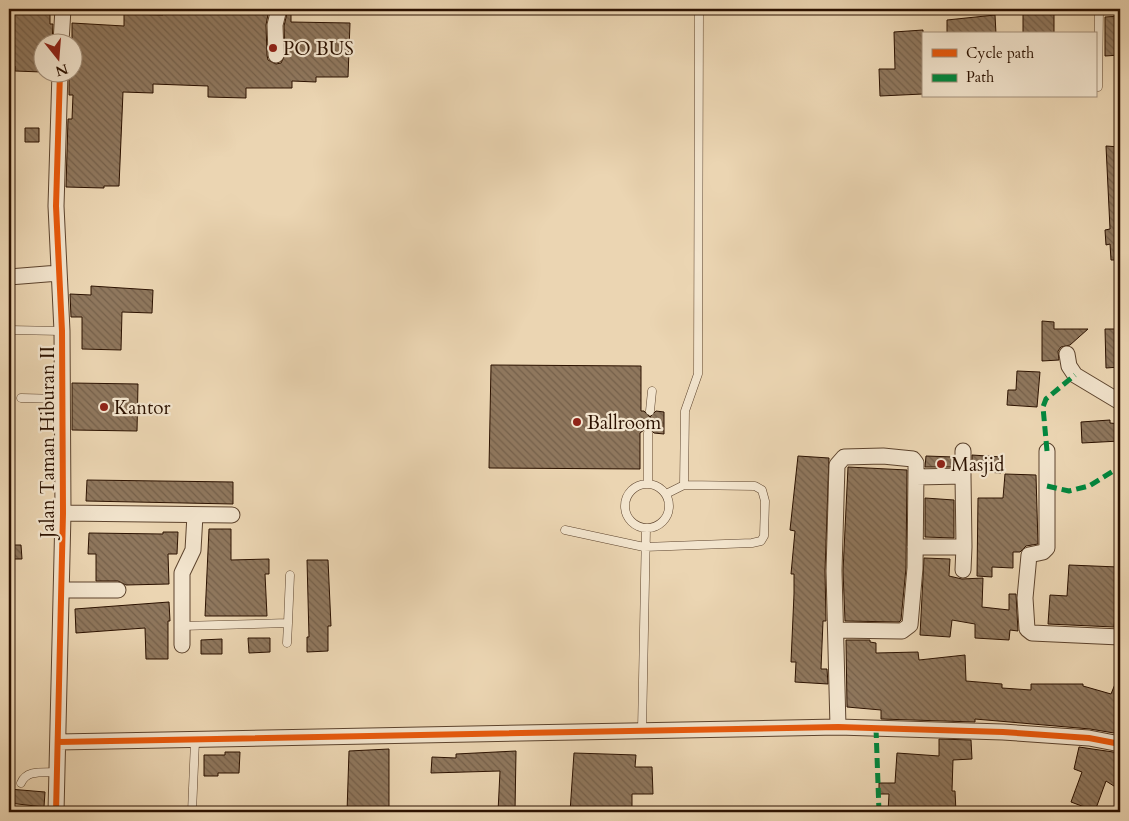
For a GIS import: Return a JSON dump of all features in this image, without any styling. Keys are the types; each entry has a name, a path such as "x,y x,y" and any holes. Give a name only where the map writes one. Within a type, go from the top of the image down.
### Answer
{"street":[{"path":"62,32 63,9"},
{"path":"276,55 275,25 279,9"},
{"name":"Jalan Taman Hiburan II","path":"56,812 63,513 62,331 56,176 60,82"},
{"path":"9,276 59,273"},
{"path":"1067,354 1069,366 1075,375 1120,402"},
{"path":"963,451 964,570"},
{"path":"1048,451 1047,548 1043,552 1029,555 1025,598 1027,629 1032,633 1120,637"},
{"path":"836,630 894,632 907,629 912,616 915,547 916,463 913,459 854,456 844,457 838,462 835,515 836,630 838,727"},
{"path":"916,477 963,476"},
{"path":"63,513 232,515"},
{"path":"182,645 182,573 194,550 195,515"},
{"path":"915,547 964,547"},
{"path":"62,590 118,590"},
{"path":"58,742 196,741 838,727 1003,732 1089,738 1120,744"}],"lane":[{"path":"684,485 684,411 698,374 699,9"},
{"path":"1098,88 1099,9"},
{"path":"9,330 62,331"},
{"path":"650,411 652,391"},
{"path":"21,398 63,399"},
{"path":"648,433 648,484"},
{"path":"641,484 648,484 661,488 666,494 668,514 659,525 646,528 633,524 628,518 624,505 629,492 641,484"},
{"path":"565,530 644,547 752,543 761,541 764,536 765,501 762,490 755,486 684,485 666,494"},
{"path":"642,730 644,547 646,528"},
{"path":"287,644 290,575"},
{"path":"181,626 288,623"},
{"path":"192,812 196,741"},
{"path":"21,783 29,774 57,772"}],"building":[{"path":"9,9 26,9 26,12 50,13 50,24 53,24 53,32 32,32 32,72 15,71 15,66 9,66"},
{"path":"254,9 269,9 266,25 267,55 268,60 276,64 281,63 285,55 284,26 288,9 291,9 291,22 350,23 348,77 316,77 316,82 292,81 292,88 246,88 246,98 208,97 208,86 153,84 153,93 123,92 119,186 104,186 104,188 66,187 68,119 72,119 73,95 69,95 69,82 82,82 82,32 72,32 72,23 124,26 124,14 163,15 163,12 254,14"},
{"path":"1054,11 1054,32 1023,32 1023,12"},
{"path":"995,15 996,32 947,32 947,20"},
{"path":"1120,16 1120,55 1105,56 1105,17"},
{"path":"923,30 922,94 880,96 879,69 895,69 894,32"},
{"path":"25,128 39,128 39,142 25,142"},
{"path":"1106,146 1120,147 1120,260 1111,260 1110,244 1106,245 1105,230 1110,229"},
{"path":"91,286 153,290 152,313 122,312 121,350 82,349 82,317 71,317 70,294 91,295"},
{"path":"1042,321 1054,322 1054,329 1088,329 1070,345 1061,347 1058,351 1059,360 1042,361"},
{"path":"1105,329 1120,329 1120,367 1106,368"},
{"name":"Ballroom","path":"491,365 641,366 641,411 644,411 650,417 656,411 664,412 664,434 654,433 648,427 640,433 640,469 489,468"},
{"path":"1017,371 1040,372 1037,407 1007,405 1008,390 1016,390"},
{"name":"Kantor","path":"72,383 138,384 137,431 72,430"},
{"path":"1110,420 1110,423 1120,424 1120,441 1082,443 1081,422"},
{"path":"972,455 1002,457 1001,473 972,471"},
{"path":"798,456 829,458 825,571 826,621 823,621 821,669 827,669 828,684 795,682 796,662 791,662 794,574 791,574 795,531 790,530"},
{"name":"Masjid","path":"926,456 954,457 954,467 925,467"},
{"path":"848,467 907,470 906,568 901,620 899,622 845,621 843,571"},
{"path":"1005,474 1036,475 1038,544 1026,546 1020,552 1013,552 1013,568 992,567 992,577 977,576 978,498 1003,498"},
{"path":"87,480 233,482 233,504 86,501"},
{"path":"925,498 954,500 954,538 925,537"},
{"path":"209,529 231,529 231,560 269,559 269,574 265,574 267,616 205,616"},
{"path":"163,532 178,532 177,554 168,554 169,584 126,585 118,581 96,581 96,554 88,554 89,533 163,534"},
{"path":"9,545 21,545 22,559 9,559"},
{"path":"924,558 950,559 949,576 962,579 983,578 982,607 1009,610 1009,594 1016,594 1018,631 1010,630 1009,640 975,638 975,624 952,620 950,637 920,635"},
{"path":"307,560 328,560 331,626 328,626 328,651 307,652 307,637 309,637"},
{"path":"1069,565 1118,567 1120,613 1115,613 1114,627 1048,624 1050,595 1067,596"},
{"path":"169,602 168,659 146,659 145,628 76,633 75,609"},
{"path":"248,638 270,638 270,652 249,653"},
{"path":"222,639 222,654 201,654 201,640"},
{"path":"846,640 870,640 870,642 876,643 876,653 918,652 919,660 965,655 966,681 1002,684 1002,688 1031,690 1031,684 1083,684 1083,686 1111,694 1120,672 1120,734 1090,729 975,719 975,722 881,719 881,710 847,707"},
{"path":"939,739 971,740 972,759 953,760 952,791 955,791 956,812 888,812 889,794 879,794 879,783 895,783 897,753 939,756"},
{"path":"1079,747 1120,753 1120,781 1117,788 1106,781 1095,811 1071,802 1082,772 1074,769"},
{"path":"389,749 389,812 347,812 349,751"},
{"path":"516,751 515,812 498,812 500,771 431,773 432,757 456,758 456,754"},
{"path":"225,752 240,752 239,773 218,773 218,776 204,776 204,755 225,755"},
{"path":"574,753 636,755 635,767 652,767 653,794 632,794 632,812 570,812"},
{"path":"9,789 45,792 44,807 9,803"}],"marked path":[{"path":"1047,451 1043,407 1046,399 1075,375"},
{"path":"1047,486 1069,491 1089,486 1120,467"},
{"path":"876,728 879,812"}],"cycle path":[{"path":"56,812 63,513 62,331 56,206 60,82"},
{"path":"58,742 838,727 1003,732 1089,738 1120,744"}],"place":[{"name":"PO BUS","path":"273,48"},
{"name":"Kantor","path":"104,407"},
{"name":"Ballroom","path":"577,422"},
{"name":"Masjid","path":"941,464"}]}
